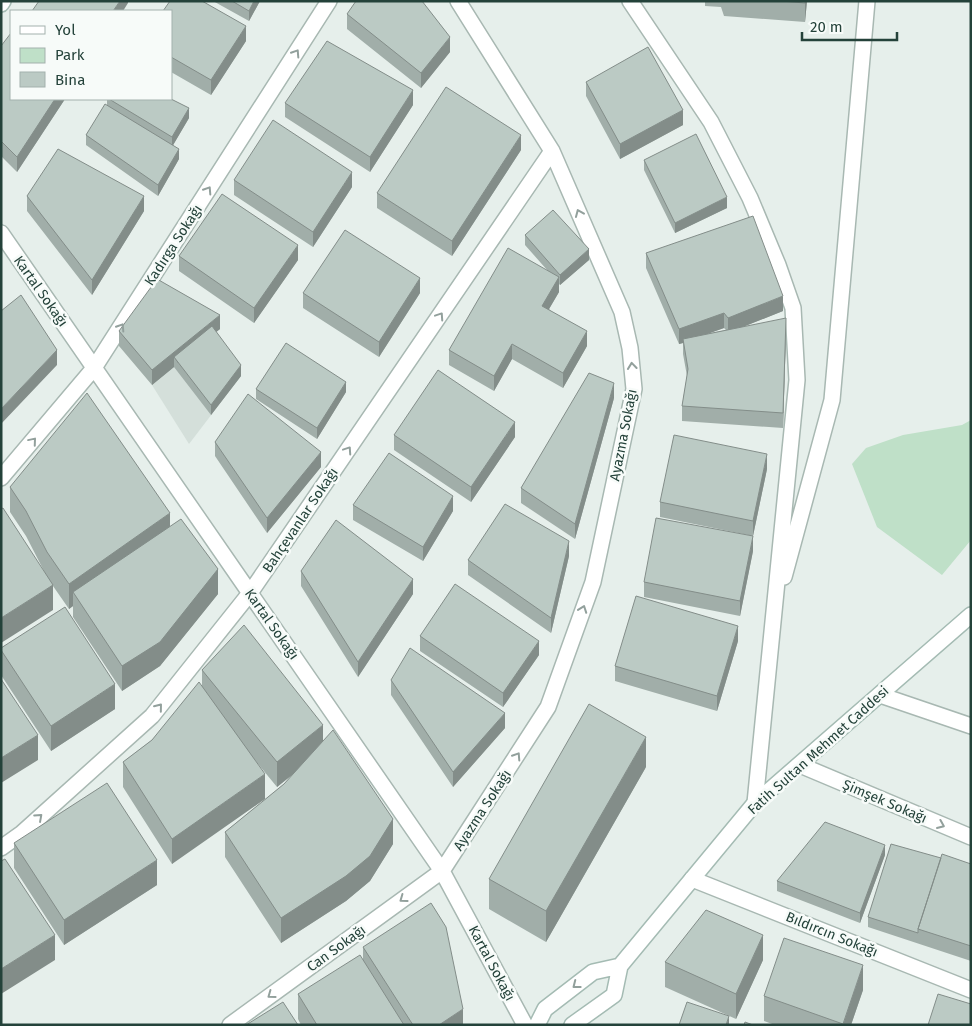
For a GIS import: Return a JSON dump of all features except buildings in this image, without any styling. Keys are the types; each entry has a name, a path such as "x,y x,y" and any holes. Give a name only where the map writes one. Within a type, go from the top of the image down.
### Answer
{"street":[{"name":"Kadırga Sokağı","path":"1,478 94,368 329,1"},
{"name":"Ayazma Sokağı","path":"442,871 548,707 593,582 634,389 630,348 622,312 552,151 458,1"},
{"path":"630,1 711,122 750,198 778,265 793,308 797,380 781,525 775,610 756,804"},
{"path":"775,610 832,400 867,1"},
{"name":"Bahçevanlar Sokağı","path":"1,848 22,833 152,716 250,593 552,151"},
{"name":"Kartal Sokağı","path":"1,233 442,871 525,1025"},
{"name":"Fatih Sultan Mehmet Caddesi","path":"572,1025 614,994 620,966 756,804 970,616"},
{"path":"880,695 971,726"},
{"name":"Şimşek Sokağı","path":"800,765 971,837"},
{"name":"Can Sokağı","path":"230,1025 442,871"},
{"name":"Bıldırcın Sokağı","path":"692,879 971,990"},
{"path":"537,1025 545,1009 593,972 620,966"}],"shaded area":[{"path":"212,336 241,376 189,444 152,385"}],"green space":[{"path":"971,420 971,540 942,575 877,527 852,464 866,448 903,435 962,425"}]}
